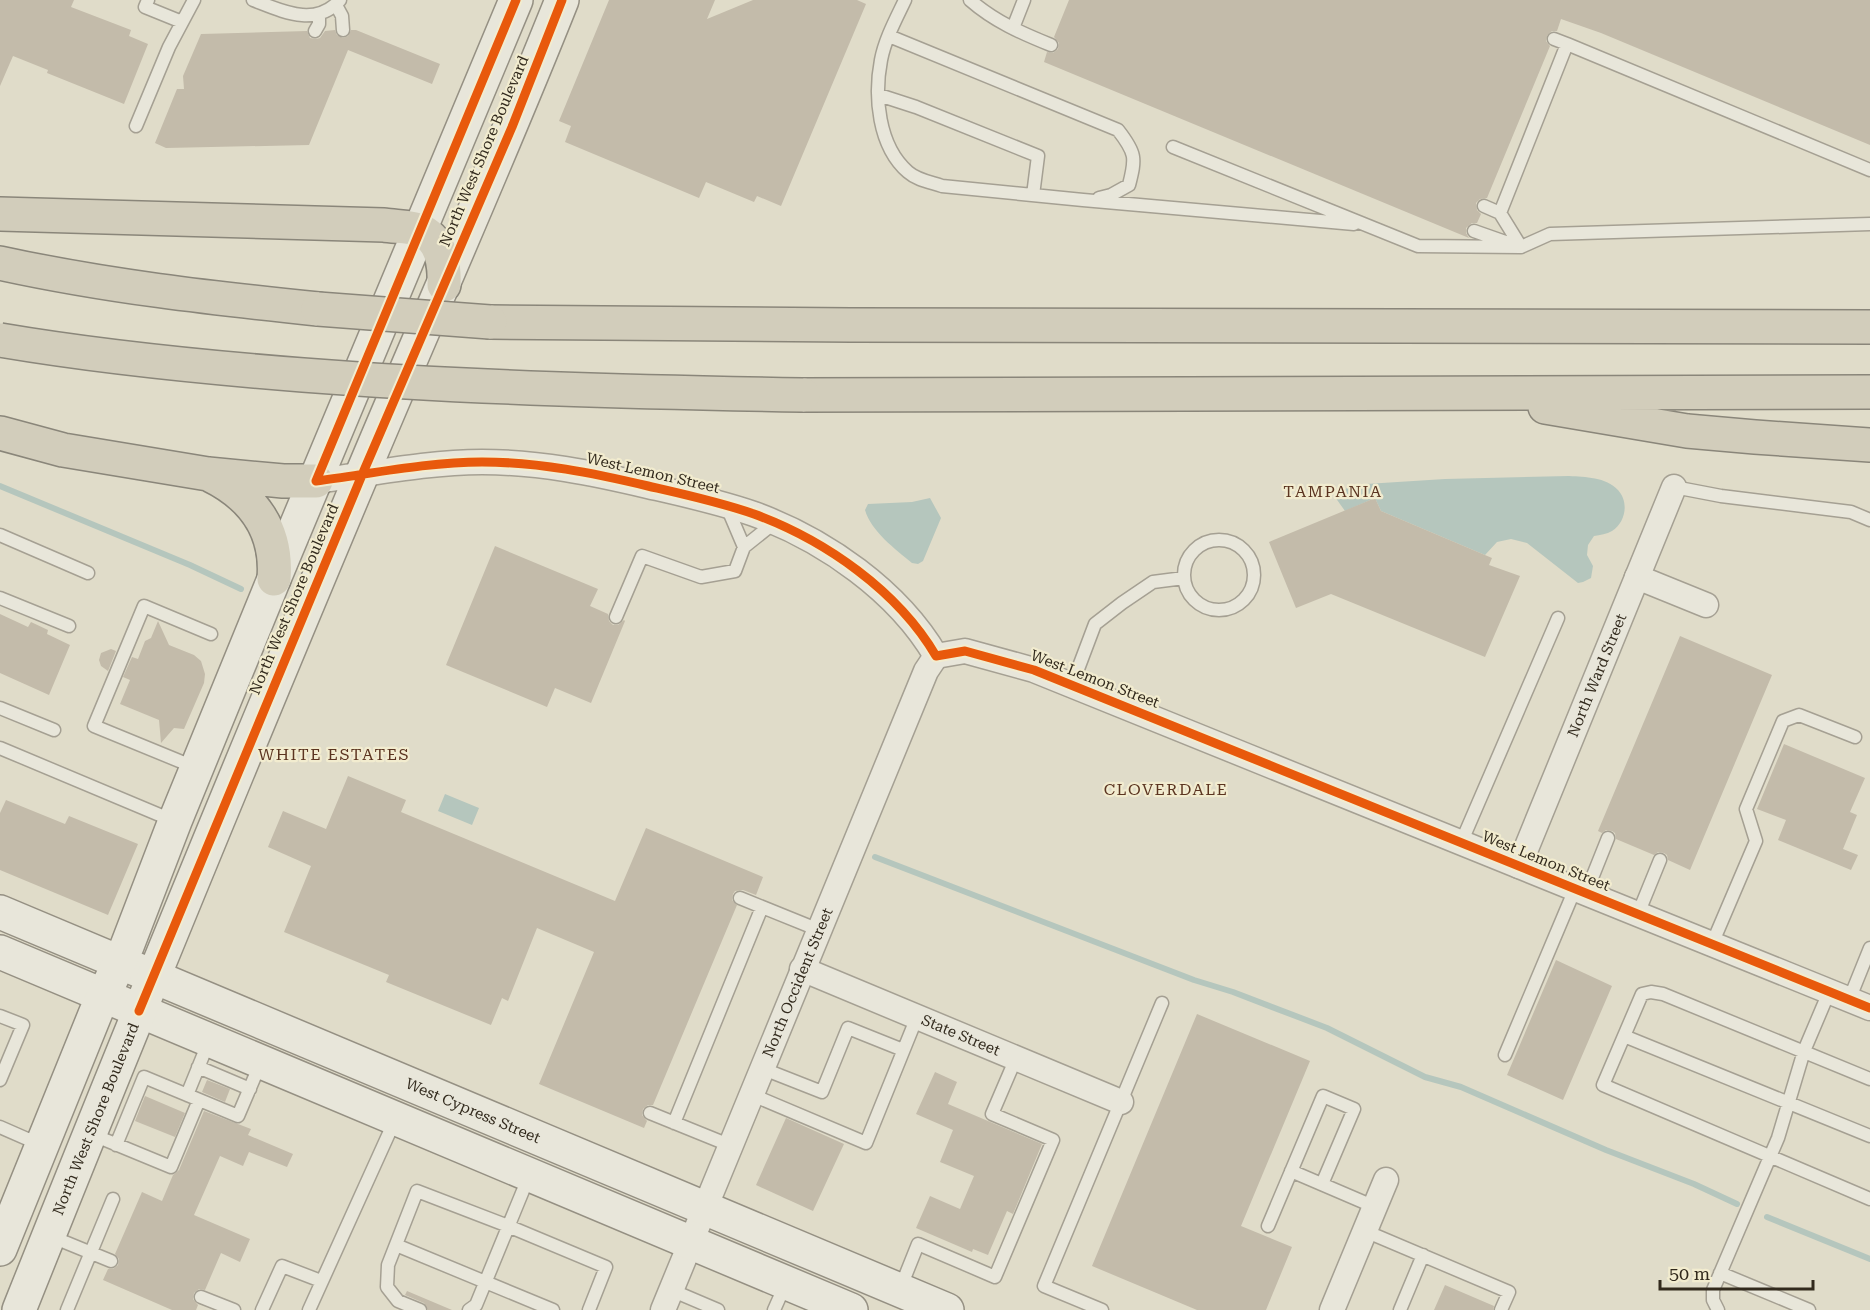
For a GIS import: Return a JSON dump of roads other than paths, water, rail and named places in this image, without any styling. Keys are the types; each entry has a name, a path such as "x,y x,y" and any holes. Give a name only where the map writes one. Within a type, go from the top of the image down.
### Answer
{"highway":[{"path":"0,214 384,225 420,230 433,239 441,254 444,285"},
{"path":"0,263 92,281 148,289 318,309 490,322 1870,327"},
{"path":"0,340 172,364 332,377 481,386 802,395 1870,392"},
{"path":"1421,393 1518,402 1688,431 1870,445"},
{"path":"0,432 63,450 208,474 283,481 315,481"},
{"path":"208,474 237,491 263,521 270,534 274,550 274,579"}],"main road":[{"name":"North West Shore Boulevard","path":"0,1249 274,579 516,0"},
{"name":"North West Shore Boulevard","path":"19,1310 49,1235 103,1139 127,1079 139,1011 153,976 362,475 512,127 562,0"},
{"name":"West Cypress Street","path":"0,912 947,1310"},
{"path":"0,952 139,1011 204,1054 255,1075 395,1119 691,1242 780,1296 851,1310"},
{"path":"395,1119 410,1084"}],"street":[{"name":"West Lemon Street","path":"315,481 448,463 514,462 554,466 603,475 754,514 835,554 870,581 903,610 924,635 936,656 965,651 1034,670 1849,1000"},
{"name":"North Ward Street","path":"1519,866 1674,486"},
{"path":"1637,577 1706,605"},
{"name":"North Occident Street","path":"667,1300 926,671 936,656"},
{"name":"State Street","path":"802,969 1121,1102"},
{"path":"1332,1310 1386,1180"}],"lane":[{"path":"148,0 145,7 182,22"},
{"path":"136,126 169,47 194,0"},
{"path":"253,0 303,16 319,15 338,2 343,30"},
{"path":"904,0 881,58 879,95 882,124 896,158 909,172 923,180 942,186 1083,201 1368,226"},
{"path":"970,0 987,15 1051,45"},
{"path":"1013,28 1024,0"},
{"path":"315,31 319,24 319,15"},
{"path":"889,36 1118,130 1130,146 1134,162 1128,185 1111,195 1083,201"},
{"path":"1554,39 1870,170"},
{"path":"1500,213 1567,44"},
{"path":"879,95 916,106 1038,156 1033,195"},
{"path":"1173,147 1418,246 1521,247 1550,234 1870,224"},
{"path":"1484,206 1500,213 1521,247"},
{"path":"1474,231 1521,247"},
{"path":"1674,486 1721,496 1851,512 1870,520"},
{"path":"727,506 744,547"},
{"path":"616,617 642,556 701,577 735,571 744,547 774,523"},
{"path":"0,535 88,573"},
{"path":"1217,540 1239,546 1253,564 1252,588 1237,606 1226,610 1202,607 1190,594 1184,578 1189,557 1197,548 1217,540"},
{"path":"1072,685 1095,624 1153,582 1184,578"},
{"path":"0,598 69,626"},
{"path":"197,768 94,726 144,606 211,634"},
{"path":"1461,843 1558,618"},
{"path":"0,708 54,730"},
{"path":"1712,944 1756,841 1746,809 1783,721 1799,715 1855,737"},
{"path":"0,748 175,821"},
{"path":"1505,1055 1580,891 1608,838"},
{"path":"1638,914 1660,860"},
{"path":"740,898 819,930"},
{"path":"674,1123 762,907"},
{"path":"1718,1310 1713,1300 1713,1290 1778,1138 1804,1051 1849,1000 1870,948"},
{"path":"1870,1078 1663,994 1651,992 1642,994 1604,1085 1870,1199"},
{"path":"1102,1310 1044,1286 1162,1003"},
{"path":"0,1016 22,1025 0,1080"},
{"path":"750,1094 866,1143 917,1017"},
{"path":"761,1068 822,1092 848,1028 903,1050"},
{"path":"1624,1036 1870,1136"},
{"path":"187,1095 204,1054"},
{"path":"899,1290 918,1244 995,1277 1053,1140 992,1114 1016,1058"},
{"path":"127,1079 144,1077 238,1116 255,1075"},
{"path":"1268,1226 1323,1096 1354,1108 1322,1184"},
{"path":"103,1139 171,1167 199,1100"},
{"path":"650,1113 729,1145"},
{"path":"309,1310 395,1119"},
{"path":"0,1127 42,1145"},
{"path":"1291,1171 1375,1207"},
{"path":"469,1310 476,1305 529,1174"},
{"path":"420,1310 399,1301 387,1287 388,1265 417,1191 606,1267 589,1310"},
{"path":"67,1310 113,1199"},
{"path":"1365,1231 1509,1292 1501,1310"},
{"path":"49,1235 111,1261"},
{"path":"396,1245 553,1310"},
{"path":"1400,1310 1423,1255"},
{"path":"262,1310 282,1266 321,1281"},
{"path":"1720,1273 1809,1310"},
{"path":"201,1297 234,1310"},
{"path":"667,1300 718,1310"}],"waterway":[{"path":"0,486 190,565 241,589"},
{"path":"875,857 1194,980 1233,992 1327,1028 1425,1077 1461,1087 1737,1204"},
{"path":"1767,1217 1870,1259"}],"district":[{"name":"TAMPANIA","path":"1333,491"},
{"name":"WHITE ESTATES","path":"334,754"},
{"name":"CLOVERDALE","path":"1166,789"}]}
